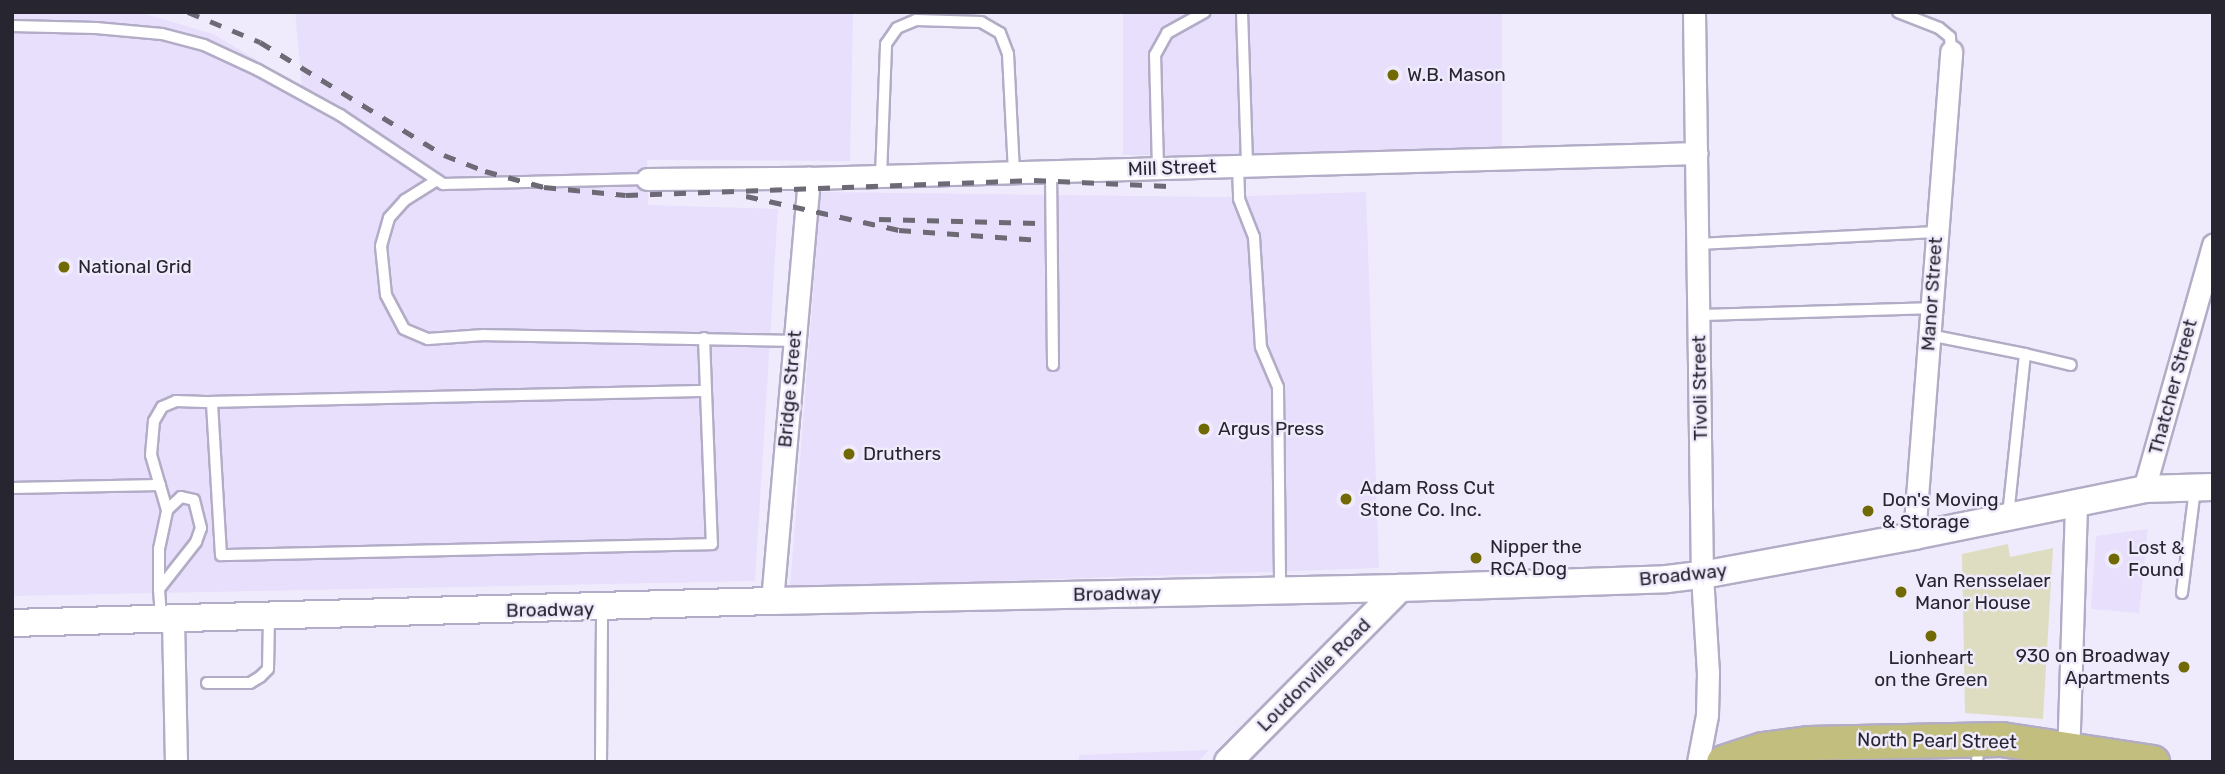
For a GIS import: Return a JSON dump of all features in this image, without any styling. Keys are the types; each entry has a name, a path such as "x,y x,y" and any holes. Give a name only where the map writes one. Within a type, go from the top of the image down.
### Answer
{"main road":[{"name":"North Pearl Street","path":"1723,762 1762,749 1808,743 2069,755 2152,762"}],"street":[{"name":"Tivoli Street","path":"1694,12 1702,575 1707,715 1698,762"},
{"name":"Manor Street","path":"1914,537 1951,51"},
{"name":"Mill Street","path":"647,179 809,178 1697,153"},
{"name":"Bridge Street","path":"772,601 809,178"},
{"name":"Thatcher Street","path":"2144,489 2208,276 2213,245"},
{"name":"Broadway","path":"12,624 602,609 772,601 1400,588 1702,575 1914,537 2144,489 2204,487"},
{"path":"2069,755 2076,503"},
{"name":"Loudonville Road","path":"1228,762 1400,588"},
{"path":"167,620 176,762"}],"lane":[{"path":"1158,168 1155,55 1167,33 1205,12"},
{"path":"1242,12 1243,166 1239,199 1254,237 1261,347 1278,387 1280,591"},
{"path":"1898,12 1939,27 1950,37 1951,51"},
{"path":"881,176 886,44 897,28 916,20 981,22 1000,33 1008,54 1014,172"},
{"path":"12,26 96,28 162,34 204,46 258,70 340,115 443,184 647,179"},
{"path":"1051,171 1053,365"},
{"path":"437,180 405,200 388,218 381,246 386,295 404,329 428,339 484,335 794,341"},
{"path":"1698,244 1936,232"},
{"path":"1699,315 1931,308"},
{"path":"1928,334 2071,365"},
{"path":"212,402 221,555 712,544 704,338"},
{"path":"2008,516 2025,354"},
{"path":"167,620 159,589 159,549 167,510 151,455 154,421 162,407 176,401 706,391"},
{"path":"12,488 160,485"},
{"path":"2182,593 2204,487"},
{"path":"159,589 196,542 201,528 194,500 181,497 167,510"},
{"path":"601,762 602,609"},
{"path":"206,683 250,683 260,677 268,668 269,617"}],"shaded area":[{"name":"National Grid","path":"12,12 139,12 213,34 302,87 295,12 853,12 850,161 647,160 648,205 778,209 755,581 12,596"},
{"name":"W.B. Mason","path":"1123,12 1502,12 1502,155 1123,155"},
{"path":"821,192 1218,197 1366,192 1379,568 790,588"},
{"path":"2148,529 2139,613 2091,609 2096,536"},
{"path":"1209,750 1198,762 1079,762 1079,755"}],"green space":[{"path":"2008,544 2010,557 2053,548 2043,719 1965,713 1962,554"}],"railway":[{"path":"188,12 260,42 444,155 485,171 544,187 626,195 1034,180 1169,186"},
{"path":"746,196 899,230 1037,240"},
{"path":"879,219 1038,223"}],"place":[{"name":"W.B. Mason","path":"1393,75"},
{"name":"National Grid","path":"64,267"},
{"name":"Argus Press","path":"1204,429"},
{"name":"Druthers","path":"849,454"},
{"name":"Adam Ross Cut Stone Co. Inc.","path":"1346,499"},
{"name":"Don's Moving & Storage","path":"1868,511"},
{"name":"Nipper the RCA Dog","path":"1476,558"},
{"name":"Lost & Found","path":"2114,559"},
{"name":"Van Rensselaer Manor House","path":"1901,592"},
{"name":"Lionheart on the Green","path":"1931,636"},
{"name":"930 on Broadway Apartments","path":"2184,667"}]}
